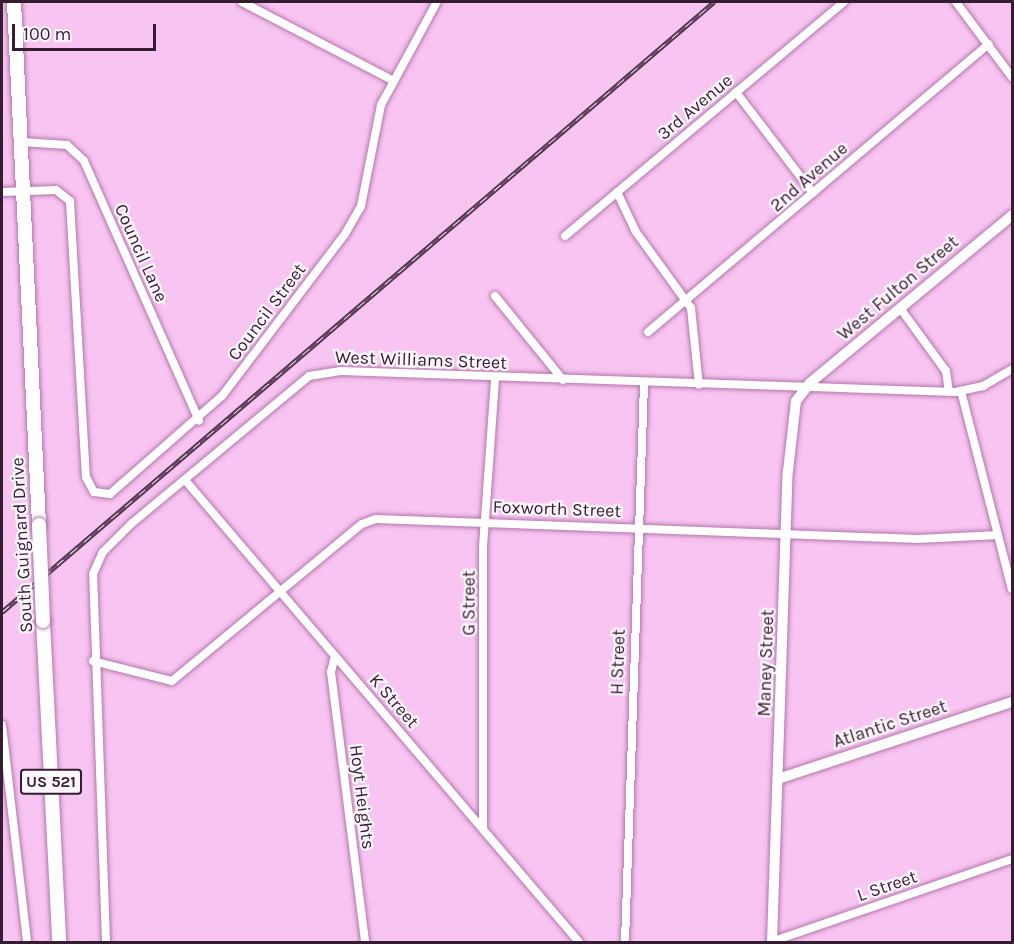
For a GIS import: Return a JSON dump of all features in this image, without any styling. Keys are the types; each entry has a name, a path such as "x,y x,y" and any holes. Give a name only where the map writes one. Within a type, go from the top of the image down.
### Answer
{"highway":[{"name":"South Guignard Drive","path":"14,2 59,942"}],"street":[{"path":"242,2 394,81"},
{"name":"Council Street","path":"24,190 56,190 72,208 86,477 99,494 117,490 199,421 357,215 378,114 437,2"},
{"name":"3rd Avenue","path":"565,236 843,2"},
{"path":"956,2 1012,77"},
{"name":"2nd Avenue","path":"648,332 989,44"},
{"path":"736,92 813,193"},
{"name":"Council Lane","path":"22,142 67,145 84,161 199,421"},
{"path":"2,192 24,190"},
{"path":"617,192 636,232 687,299 699,385"},
{"name":"West Fulton Street","path":"805,387 1012,215"},
{"path":"495,296 563,380"},
{"path":"900,308 946,371 949,392"},
{"name":"West Williams Street","path":"106,942 90,593 98,562 116,538 300,382 319,372 962,392 1012,369"},
{"name":"G Street","path":"483,828 486,521 495,378"},
{"name":"H Street","path":"626,942 644,383"},
{"name":"Maney Street","path":"772,942 792,420 805,387"},
{"path":"962,392 1012,589"},
{"name":"K Street","path":"185,480 579,942"},
{"name":"Foxworth Street","path":"93,661 172,681 368,521 486,521 935,540 998,535"},
{"name":"Hoyt Heights","path":"335,656 331,672 365,942"},
{"name":"Atlantic Street","path":"778,779 1012,702"},
{"path":"2,725 27,942"},
{"name":"L Street","path":"772,942 1012,859"}],"railway":[{"path":"2,612 714,2"}]}
